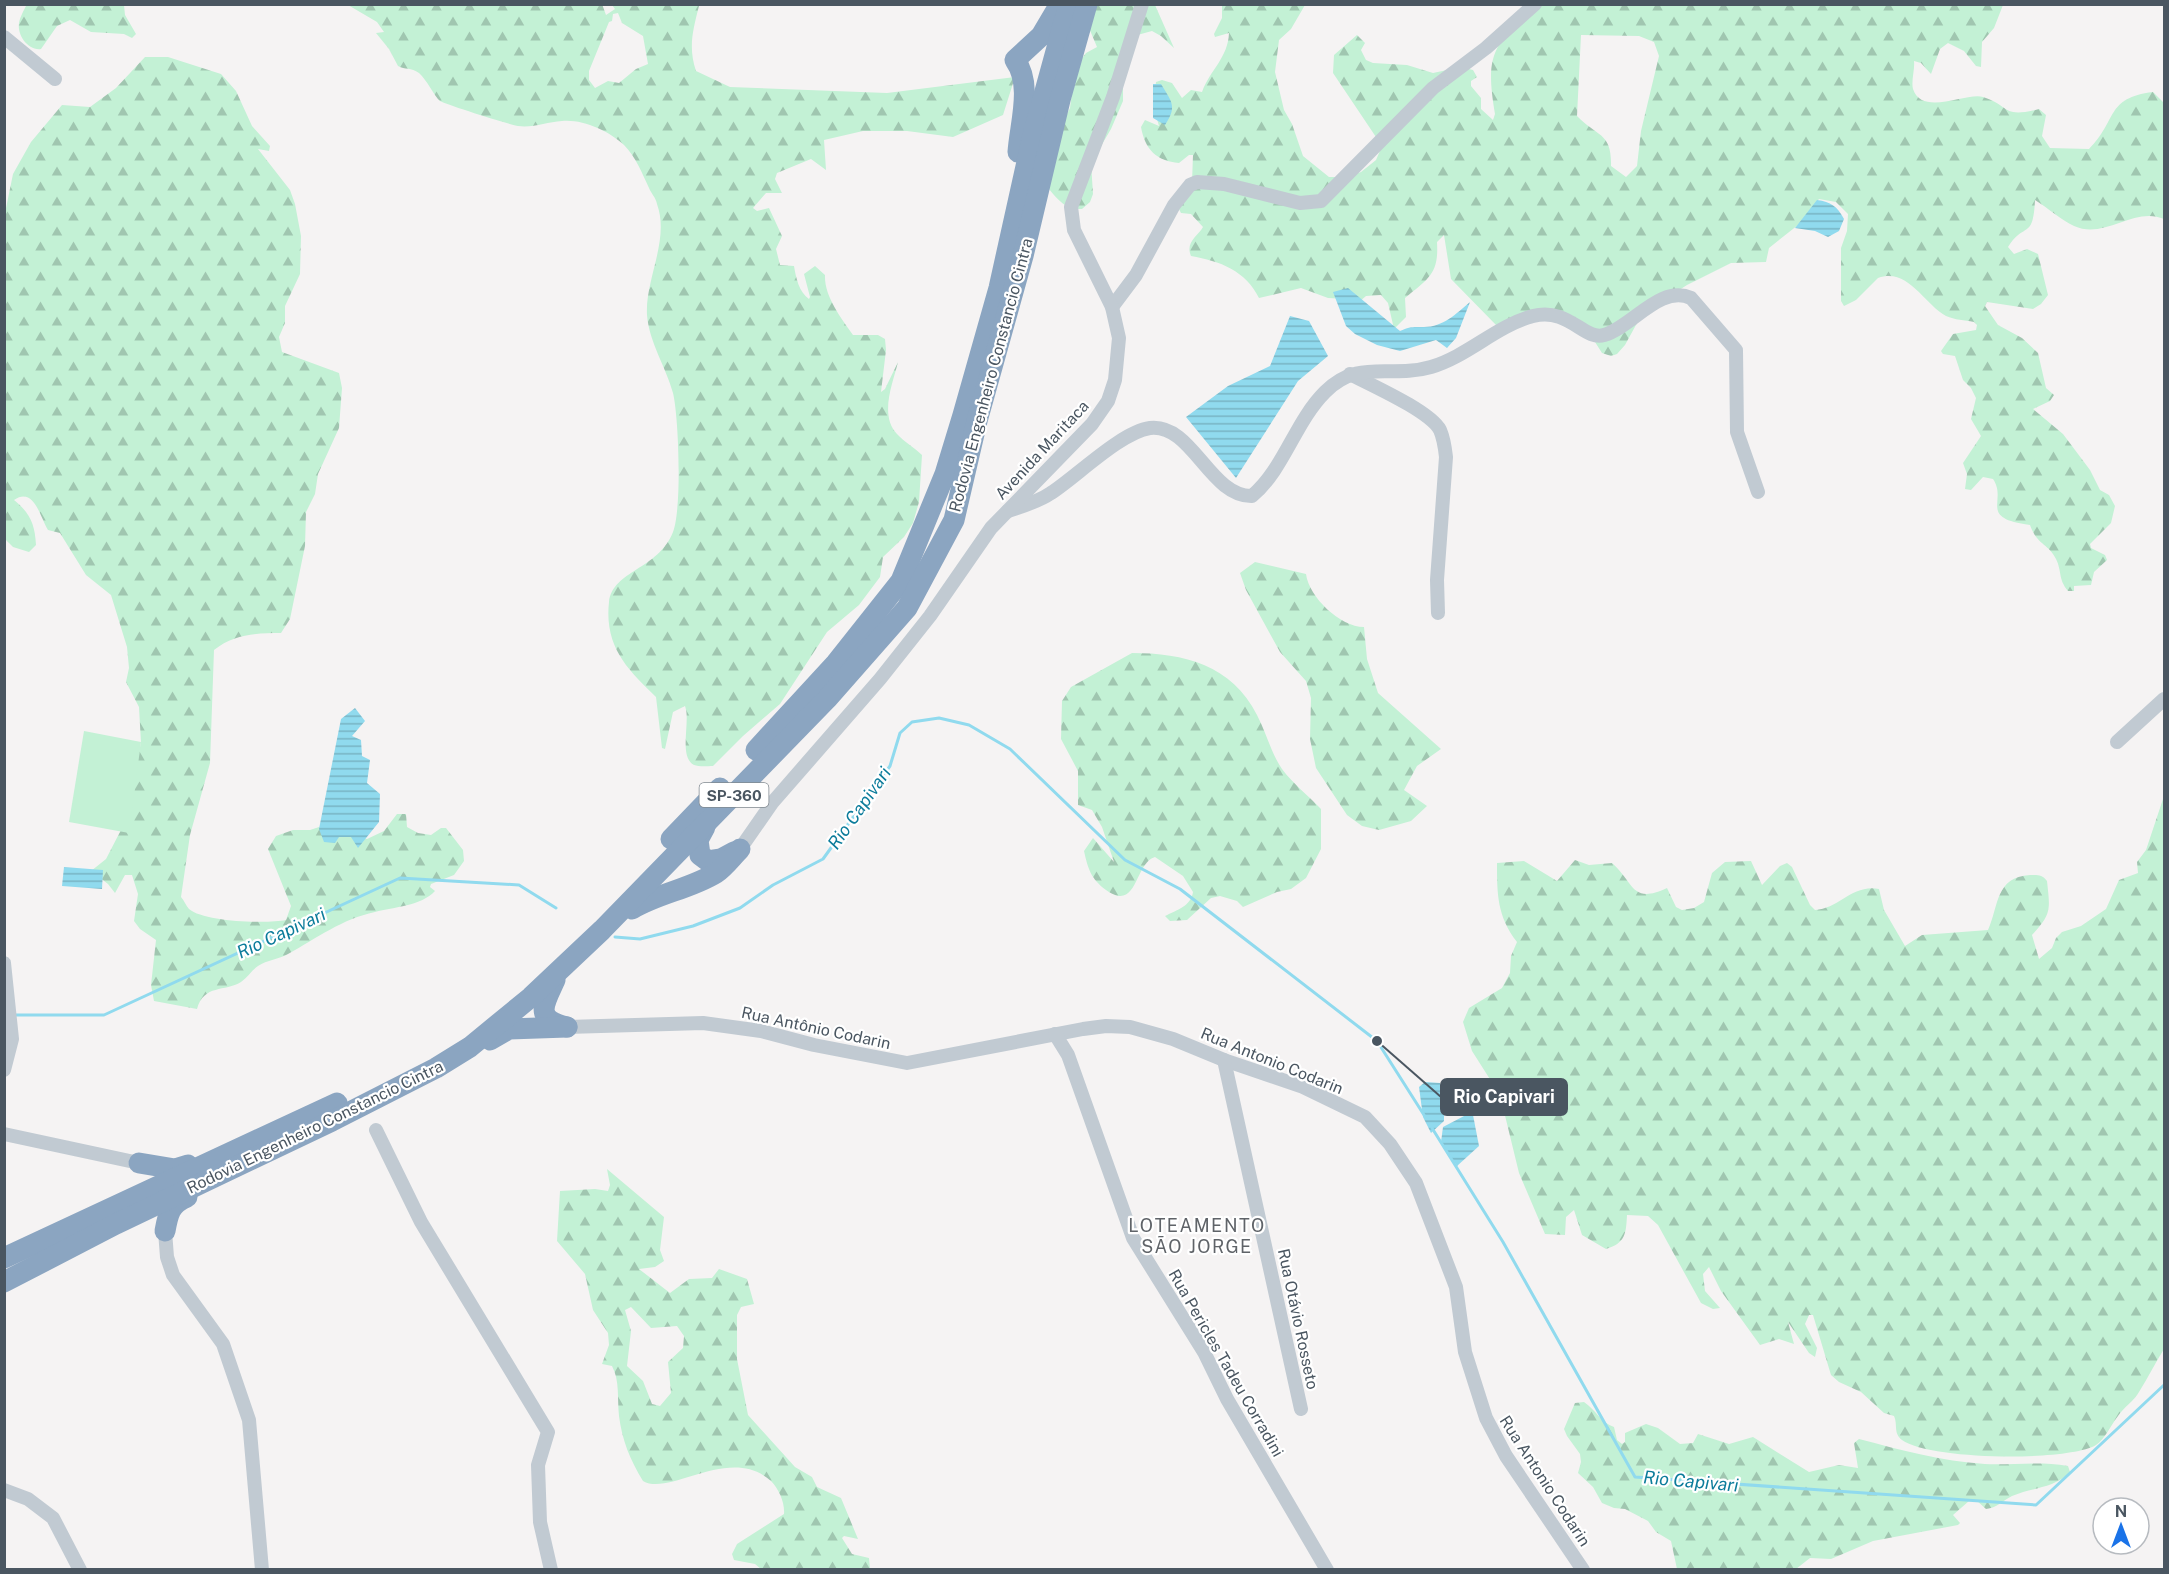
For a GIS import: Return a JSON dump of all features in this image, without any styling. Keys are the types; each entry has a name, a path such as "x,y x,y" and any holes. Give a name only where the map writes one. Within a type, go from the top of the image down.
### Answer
{"highway":[{"path":"1018,203 1018,153 1024,86 1019,66 1015,60 1041,36 1060,4"},
{"name":"Rodovia Engenheiro Constancio Cintra","path":"4,1282 113,1216 241,1146 378,1085 451,1044 530,983 757,750 836,663 902,581 945,474 999,288 1033,135 1069,4"},
{"name":"Rodovia Engenheiro Constancio Cintra","path":"4,1258 234,1167 436,1068 470,1047 558,973 602,930 826,699 907,608 954,520 977,421 1023,256 1060,100 1087,4"},
{"path":"706,824 698,840 700,855 708,861 721,859 740,849"},
{"path":"602,930 657,895 699,882 718,872 740,849"},
{"path":"558,973 544,1003 545,1016 550,1023 567,1027"},
{"path":"436,1068 509,1029 567,1027"},
{"path":"139,1163 175,1169 241,1146"},
{"path":"113,1216 155,1177 153,1172 139,1163"},
{"path":"165,1231 168,1214 175,1202 192,1195 234,1167"},
{"path":"113,1216 158,1208 164,1213 165,1231"}],"street":[{"name":"Avenida Maritaca","path":"740,849 772,803 887,670 930,616 991,528 1092,424 1108,401 1115,380 1119,338 1112,308 1074,230 1071,207 1113,97 1142,4"},
{"path":"1112,308 1136,275 1174,205 1190,185 1197,182 1224,184 1300,203 1321,201 1432,88 1486,48 1535,4"},
{"path":"4,37 55,79"},
{"path":"1008,511 1048,495 1117,445 1143,430 1152,428 1173,433 1233,494 1252,496 1271,472 1323,393 1350,374 1432,367 1516,322 1534,316 1560,315 1594,336 1602,336 1626,325 1667,297 1682,294 1691,298 1736,350 1737,432 1758,492"},
{"path":"1350,374 1404,402 1434,422 1444,442 1446,457 1437,580 1438,613"},
{"path":"2118,742 2164,699"},
{"path":"4,963 12,1039 4,1070"},
{"name":"Rua Antônio Codarin","path":"567,1027 703,1023 761,1030 814,1045 907,1063 1055,1034"},
{"name":"Rua Antonio Codarin","path":"1055,1034 1106,1026 1131,1028 1173,1039 1224,1060 1303,1087 1365,1117 1390,1144 1416,1183 1456,1287 1465,1352 1486,1418 1506,1456 1583,1569"},
{"name":"Rua Pericles Tadeu Corradini","path":"1055,1034 1068,1055 1133,1238 1204,1352 1227,1399 1327,1569"},
{"name":"Rua Otávio Rosseto","path":"1224,1060 1301,1409"},
{"path":"376,1130 422,1222 548,1432 538,1465 540,1522 551,1569"},
{"path":"4,1134 139,1163"},
{"path":"165,1231 167,1257 173,1275 223,1344 249,1420 262,1569"},
{"path":"4,1490 28,1499 53,1518 80,1569"}],"green space":[{"path":"27,4 124,5 125,15 136,34 132,38 124,34 91,32 70,20 57,26 41,49 32,48 25,42 19,28"},
{"path":"602,4 606,15 615,9 612,5 703,5 699,6 692,38 692,54 696,71 730,87 887,93 1015,77 1003,115 953,137 907,131 863,131 824,140 826,170 811,159 777,173 775,179 782,193 766,193 753,208 757,211 769,208 782,236 776,249 780,265 794,266 798,284 809,299 804,274 815,266 825,275 830,299 853,335 878,335 885,339 886,350 881,392 885,389 898,362 889,399 889,418 897,434 922,455 919,502 913,523 904,537 883,557 880,577 859,605 827,632 780,704 713,766 696,766 689,761 686,747 685,706 673,712 665,749 662,748 656,697 636,677 620,656 614,645 608,618 612,591 666,545 673,532 678,504 679,463 675,405 670,383 654,345 647,315 647,301 661,231 656,200 638,165 624,145 595,127 570,121 518,126 440,101 419,73 398,66 389,49 376,33 384,32 377,22 348,5","holes":["618,13 622,23 643,36 648,64 636,69 619,83 608,81 595,88 589,80 589,71 613,14"]},
{"path":"1091,5 1155,5 1174,48 1152,31 1130,37 1123,54 1123,101 1111,129 1091,163 1093,194 1090,202 1082,209 1076,209 1063,204 1049,189 1060,128 1070,108 1075,68 1086,53 1097,47 1089,28"},
{"path":"1222,5 1305,5 1291,29 1279,40 1275,72 1284,110 1292,124 1303,156 1329,177 1347,177 1361,172 1376,160 1382,146 1333,73 1334,55 1357,35 1365,43 1361,50 1366,60 1373,63 1407,65 1433,73 1461,67 1473,70 1477,77 1471,81 1471,86 1481,98 1481,109 1493,120 1495,114 1491,78 1495,54 1507,32 1529,5 2003,5 1994,28 1982,42 1981,67 1976,66 1964,51 1948,43 1940,49 1931,74 1921,63 1914,61 1913,89 1918,97 1935,103 1976,96 1992,100 2012,112 2039,109 2046,115 2042,136 2050,148 2089,149 2119,105 2127,99 2153,92 2164,103 2164,219 2153,216 2142,217 2108,227 2086,229 2074,226 2035,200 2030,226 2019,234 2008,247 2014,254 2027,249 2038,254 2048,295 2041,304 2033,309 1987,302 1985,306 1998,325 2022,338 2038,353 2046,388 2054,395 2050,401 2033,409 2063,434 2090,470 2100,490 2109,495 2115,506 2111,523 2090,544 2091,548 2105,555 2107,560 2094,572 2091,585 2074,586 2074,591 2068,591 2063,583 2056,559 2036,536 2030,525 2014,522 1999,513 1997,487 1993,479 1983,477 1971,490 1965,489 1967,474 1963,463 1981,436 1971,419 1976,398 1971,388 1963,380 1955,356 1943,354 1941,351 1953,334 1976,330 1977,325 1974,322 1946,316 1907,282 1889,276 1878,278 1856,300 1844,306 1841,301 1841,248 1847,231 1848,214 1836,202 1819,199 1798,225 1769,248 1766,262 1731,263 1687,285 1642,314 1625,345 1617,354 1611,356 1602,353 1595,342 1547,317 1498,327 1451,279 1444,235 1437,242 1436,261 1431,275 1405,298 1406,317 1394,329 1388,303 1381,295 1366,296 1358,303 1347,299 1328,298 1301,288 1259,298 1247,281 1231,269 1222,264 1191,256 1191,243 1203,227 1191,214 1181,213 1179,209 1192,182 1193,155 1189,155 1179,163 1158,157 1149,148 1141,127 1145,120 1159,126 1153,105 1156,82 1162,80 1172,83 1182,98 1191,90 1202,92 1228,42 1229,33 1215,37 1214,34 1222,18","holes":["1581,35 1639,36 1654,42 1659,56 1641,131 1637,166 1626,177 1611,166 1609,147 1602,136 1577,116"]},
{"path":"145,57 168,57 221,74 236,91 252,126 270,146 269,151 258,149 290,190 301,236 300,274 285,306 285,323 279,337 282,352 339,373 342,388 339,428 318,474 315,494 306,512 305,546 290,619 281,633 263,633 237,638 214,650 210,763 190,835 181,897 189,909 208,917 251,922 286,920 291,906 268,849 276,836 293,830 310,830 325,825 367,839 384,831 397,814 406,814 407,827 418,833 431,835 441,828 446,828 463,850 464,861 454,875 431,884 430,887 435,891 422,900 363,915 341,924 288,954 258,966 241,982 210,992 200,1001 197,1009 154,1001 151,985 156,940 140,929 134,921 138,894 132,875 125,875 115,893 108,884 91,871 106,859 121,830 141,743 139,707 126,682 129,668 127,647 111,595 86,575 60,533 48,530 36,505 27,497 14,500 31,520 36,545 29,552 13,547 5,539 4,218 13,174 31,142 62,105 90,107 116,88"},
{"path":"1255,562 1306,574 1313,592 1327,609 1345,622 1364,627 1367,659 1378,693 1441,749 1417,766 1404,790 1427,806 1411,821 1379,830 1362,826 1347,815 1316,768 1310,739 1311,698 1306,681 1280,652 1246,590 1240,573"},
{"path":"1132,653 1170,656 1205,665 1234,684 1247,698 1282,769 1321,809 1321,849 1306,878 1291,889 1277,892 1243,907 1237,901 1220,896 1211,898 1187,920 1170,921 1165,916 1186,904 1193,892 1183,876 1155,857 1148,861 1135,884 1124,895 1116,895 1106,890 1094,878 1084,851 1093,838 1114,862 1102,827 1092,810 1078,805 1078,771 1061,739 1062,701 1071,687"},
{"path":"84,731 141,742 129,833 69,822"},
{"path":"2164,796 2164,1349 2137,1395 2096,1445 2057,1454 2029,1456 1968,1455 1917,1447 1899,1437 1894,1416 1884,1413 1861,1392 1839,1382 1831,1375 1813,1315 1809,1315 1805,1324 1817,1348 1815,1357 1809,1353 1788,1322 1794,1344 1779,1339 1760,1345 1721,1291 1709,1267 1703,1274 1705,1291 1720,1308 1713,1309 1701,1303 1658,1225 1648,1216 1627,1215 1624,1236 1618,1244 1606,1249 1582,1235 1574,1210 1566,1217 1565,1235 1545,1234 1519,1173 1500,1095 1472,1051 1463,1022 1469,1008 1502,988 1510,973 1511,956 1517,942 1502,914 1497,885 1497,863 1524,861 1557,881 1575,860 1589,865 1612,863 1640,893 1655,893 1667,888 1676,907 1682,910 1694,908 1704,902 1712,873 1725,862 1751,861 1762,885 1780,866 1787,863 1792,867 1810,905 1815,910 1831,906 1861,890 1879,889 1884,910 1905,946 1922,935 1988,930 2004,887 2019,877 2039,875 2047,881 2049,905 2043,922 2032,935 2039,959 2052,948 2056,938 2062,932 2081,926 2106,909 2119,880 2138,873 2137,862 2146,850"},
{"path":"607,1169 664,1217 660,1250 664,1261 655,1267 639,1269 670,1293 689,1279 712,1278 719,1269 747,1279 754,1304 741,1307 737,1315 737,1359 748,1415 795,1467 812,1477 817,1487 841,1498 858,1539 844,1536 842,1538 852,1554 869,1558 870,1569 761,1569 755,1564 734,1560 732,1554 737,1544 784,1514 777,1488 771,1481 755,1471 738,1468 720,1469 669,1483 655,1484 643,1481 624,1442 615,1372 612,1366 602,1364 609,1345 608,1333 593,1310 585,1274 557,1241 560,1191 595,1189 608,1191 610,1185","holes":["631,1307 651,1328 677,1326 684,1336 683,1348 668,1362 671,1393 660,1406 652,1404 643,1381 627,1366 631,1331 625,1310"]},
{"path":"1584,1402 1606,1423 1614,1427 1617,1440 1622,1444 1625,1442 1625,1433 1646,1424 1658,1428 1680,1444 1693,1443 1698,1434 1729,1444 1753,1437 1809,1472 1839,1465 1858,1468 1854,1443 1859,1439 1953,1460 1985,1464 2037,1463 2068,1466 2070,1472 2057,1482 2012,1496 1990,1508 1986,1509 1976,1500 1969,1501 1953,1515 1960,1523 1958,1525 1873,1541 1831,1559 1810,1558 1796,1569 1677,1569 1671,1541 1656,1532 1648,1521 1625,1509 1614,1508 1602,1503 1593,1487 1578,1473 1581,1462 1580,1454 1564,1429 1575,1403"}],"water":[{"path":"1153,84 1161,84 1172,104 1171,113 1165,125 1153,118"},
{"path":"1817,200 1833,205 1844,219 1839,231 1828,237 1815,231 1795,228"},
{"path":"1348,288 1400,331 1437,325 1449,319 1470,302 1456,338 1447,348 1436,340 1400,351 1377,345 1355,334 1346,326 1333,292"},
{"path":"1290,316 1309,321 1328,356 1298,381 1236,478 1186,417 1228,386 1270,366"},
{"path":"355,708 365,721 352,736 361,740 362,756 370,760 367,783 380,794 379,822 358,848 351,837 339,837 335,843 324,842 319,829 341,719"},
{"path":"64,867 103,870 102,889 62,886"},
{"path":"1425,1082 1440,1083 1444,1100 1444,1121 1431,1133 1423,1117 1419,1087"},
{"path":"1466,1115 1473,1115 1479,1146 1457,1166 1441,1142 1443,1127"}],"waterway":[{"name":"Rio Capivari","path":"615,937 640,939 693,926 740,908 773,885 823,859 890,766 900,733 912,722 939,718 969,725 1010,749 1125,860 1180,889 1377,1041 1424,1115"},
{"name":"Rio Capivari","path":"13,1015 104,1015 400,878 519,885 556,908"},
{"name":"Rio Capivari","path":"1432,1128 1503,1242 1635,1477 2036,1505 2164,1385"}],"place":[{"name":"Rio Capivari","path":"1377,1041"}],"district":[{"name":"LOTEAMENTO SÃO JORGE","path":"1197,1235"}]}
